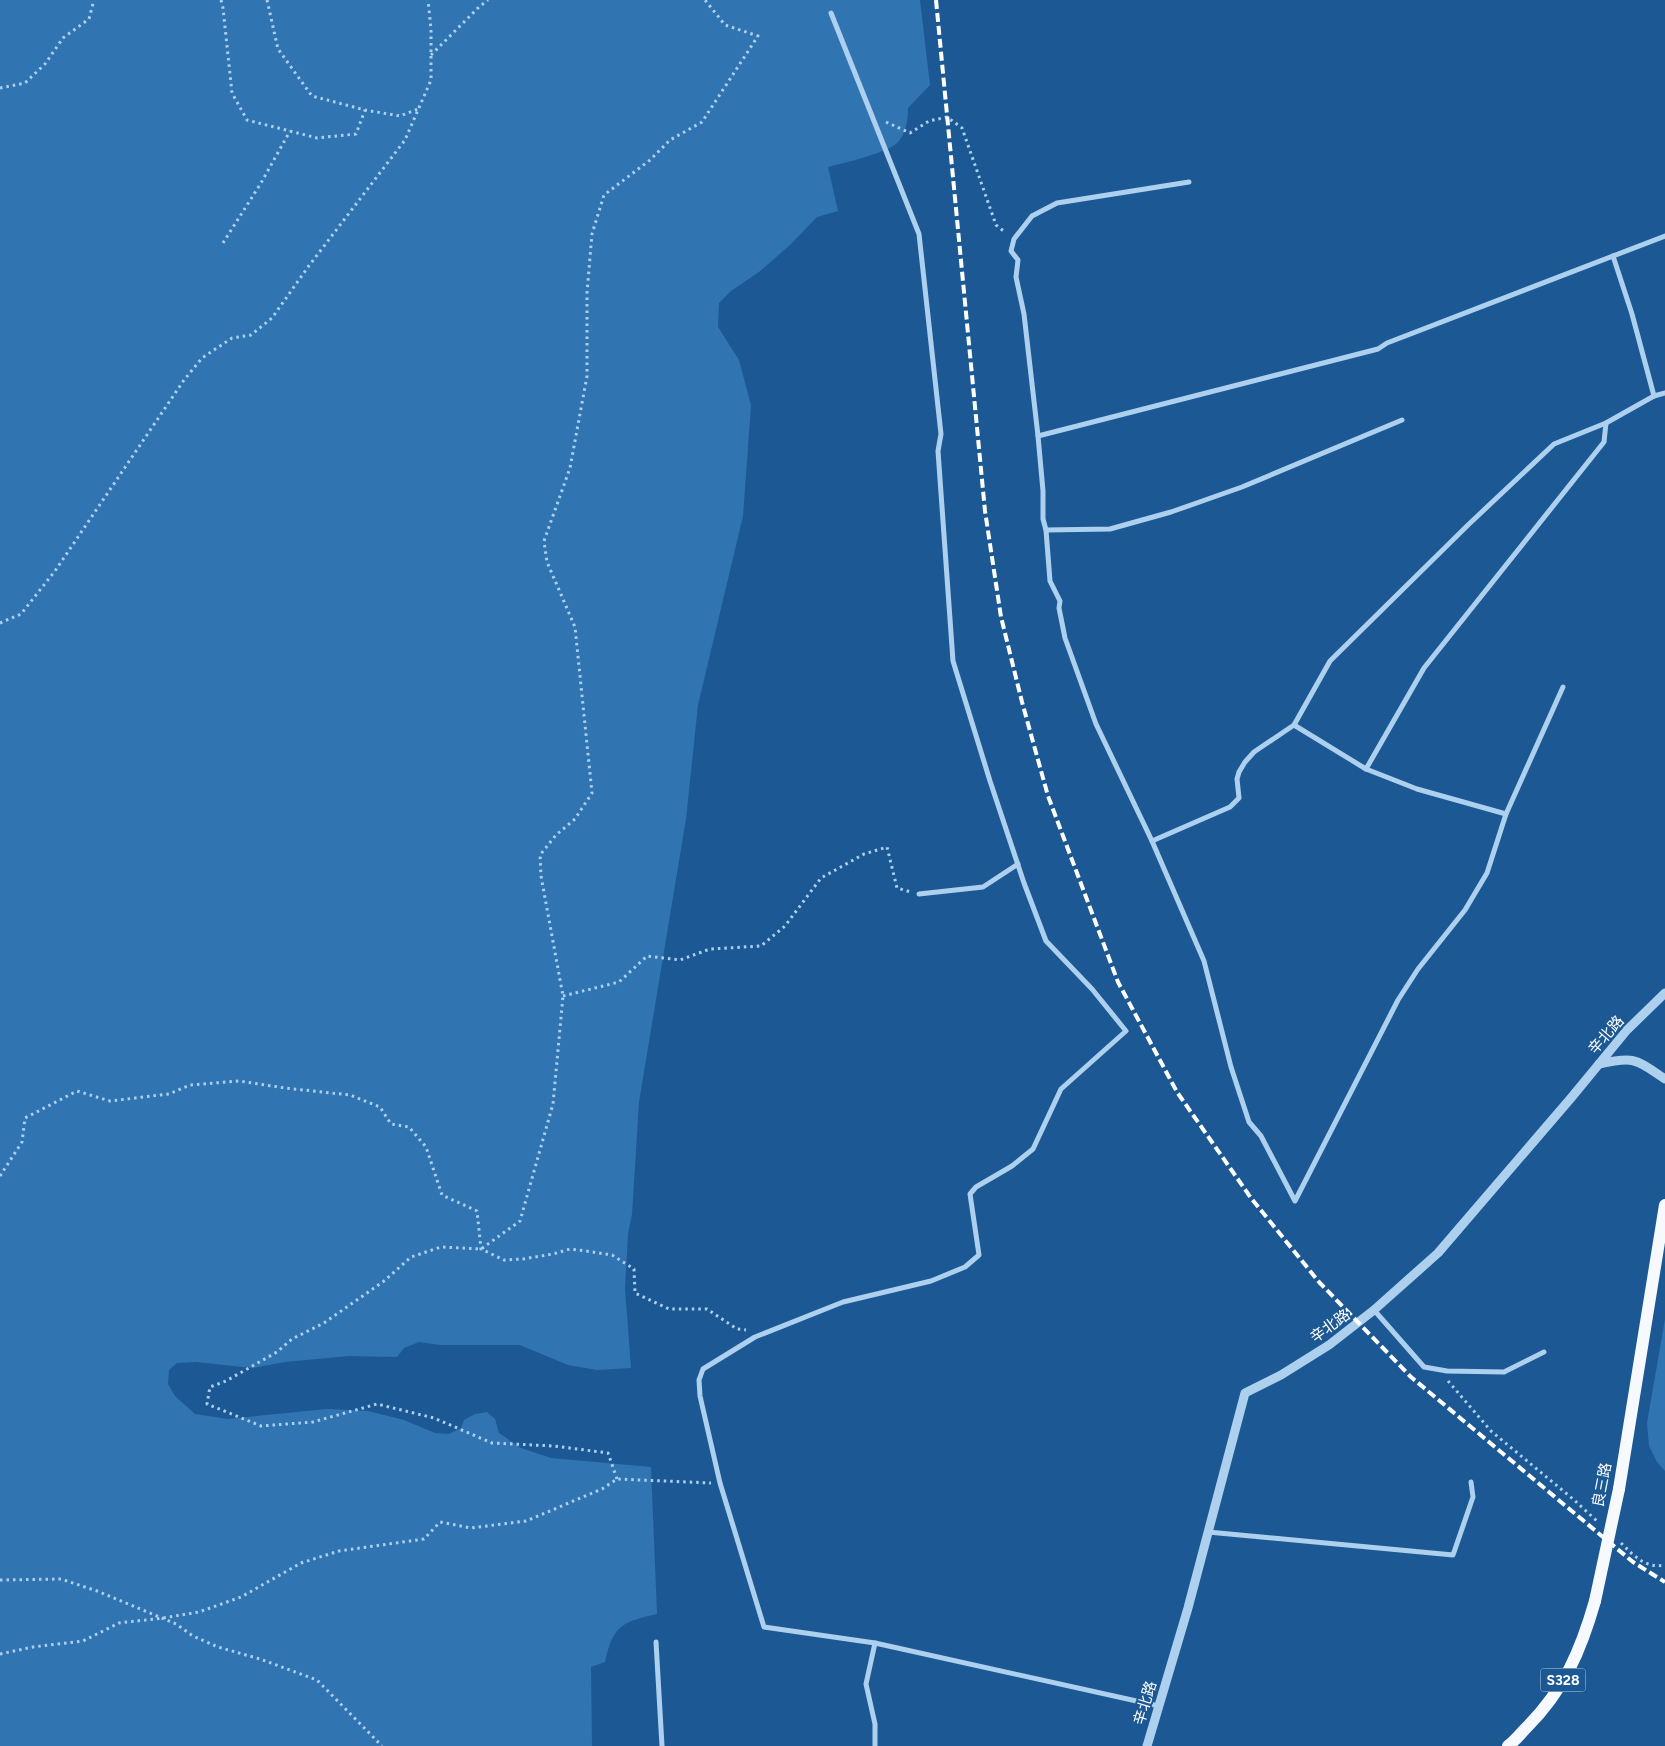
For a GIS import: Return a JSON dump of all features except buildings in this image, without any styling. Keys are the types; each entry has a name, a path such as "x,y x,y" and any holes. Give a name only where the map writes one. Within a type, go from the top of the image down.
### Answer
{"main road":[{"name":"良三路","path":"1510,1745 1541,1713 1570,1669 1584,1638 1595,1601 1619,1489 1665,1205"}],"street":[{"path":"831,13 920,234 941,434 938,451 953,661 990,781 1046,941 1092,988 1126,1031 1061,1089 1033,1149 1012,1166 976,1187 970,1194 980,1255 965,1268 931,1281 843,1302 755,1337 703,1369 699,1380 700,1396 720,1483 764,1627 875,1643 1159,1706"},
{"path":"1190,182 1057,203 1032,216 1014,239 1011,251 1018,260 1016,277 1024,314 1038,436 1043,491 1043,519 1046,530 1050,581 1060,601 1058,608 1065,638 1096,724 1152,841 1204,961 1231,1067 1250,1122 1261,1136 1295,1201 1398,1000 1418,969 1465,910 1487,873 1506,814 1563,687"},
{"path":"1038,436 1378,349 1387,343 1665,236"},
{"path":"1613,256 1632,314 1654,396"},
{"path":"1152,841 1230,807 1239,798 1237,778 1245,762 1254,752 1294,725 1330,661 1468,525 1554,444 1606,423 1654,396 1665,393"},
{"path":"1046,530 1110,529 1171,512 1242,487 1402,420"},
{"path":"1366,768 1424,668 1604,442 1606,423"},
{"path":"1294,725 1366,768 1417,790 1506,814"},
{"path":"918,894 983,887 1018,864"},
{"name":"辛北路","path":"1147,1746 1188,1608 1245,1393 1313,1356 1374,1310 1438,1253 1627,1030 1665,993"},
{"path":"1599,1064 1624,1058 1641,1062 1665,1079"},
{"path":"1374,1310 1424,1367 1447,1371 1504,1372 1544,1352"},
{"path":"1208,1532 1453,1555 1473,1497 1471,1482"},
{"path":"656,1642 662,1746"},
{"path":"874,1746 876,1724 866,1684 875,1643"}],"path":[{"path":"0,88 25,83 45,64 63,38 89,19 94,0"},
{"path":"221,0 232,93 246,120 317,138 356,134 365,110"},
{"path":"267,0 278,49 312,96 365,110 400,116 418,109"},
{"path":"0,623 21,614 55,571 184,380 202,358 232,338 251,335 272,318 308,267 405,140 431,80 431,29 428,0"},
{"path":"431,55 488,0"},
{"path":"481,1249 520,1221 553,1104 563,996 541,876 540,855 556,835 575,819 592,793 575,628 547,562 544,541 570,468 587,376 587,293 592,234 604,195 650,160 670,140 702,122 758,36 725,25 705,0"},
{"path":"872,115 910,133 929,121 947,117 962,128 996,225 1014,239"},
{"path":"223,243 261,183 290,131"},
{"path":"563,996 619,982 647,956 680,960 710,949 761,946 785,926 821,878 864,854 887,847 897,888 918,894"},
{"path":"0,1176 22,1142 25,1118 78,1090 110,1101 169,1094 190,1085 240,1081 285,1088 350,1094 380,1107 391,1124 409,1126 426,1147 442,1195 477,1211 481,1249"},
{"path":"618,1479 608,1453 554,1446 492,1443 434,1418 377,1404 313,1422 261,1426 207,1404 210,1387 277,1352 292,1339 324,1323 384,1282 411,1257 441,1247 481,1249 504,1260 523,1260 570,1249 612,1255 634,1268 635,1293 669,1309 707,1310 738,1329 764,1334"},
{"path":"1438,1370 1491,1431 1600,1524"},
{"path":"0,1654 33,1646 83,1641 119,1623 199,1612 241,1597 301,1562 339,1551 424,1539 440,1522 471,1528 526,1521 602,1489 618,1479 720,1483"},
{"path":"1620,1543 1640,1561 1656,1567 1665,1565"},
{"path":"0,1580 61,1579 97,1591 163,1618 176,1624 192,1636 218,1647 260,1659 316,1680 382,1746"}],"shaded area":[{"path":"0,0 920,0 930,85 908,108 907,122 902,137 896,144 881,152 828,167 838,211 817,217 790,245 759,272 731,291 719,303 718,327 739,360 751,405 743,516 698,705 686,819 639,1102 625,1289 631,1368 597,1370 568,1365 520,1345 441,1345 419,1342 404,1348 397,1357 349,1356 285,1362 252,1368 196,1362 177,1363 169,1370 168,1384 175,1396 195,1414 228,1419 327,1409 368,1411 404,1420 435,1433 449,1434 461,1428 464,1420 475,1414 487,1412 495,1419 499,1433 521,1448 551,1458 651,1467 657,1614 635,1620 621,1627 612,1640 605,1662 591,1667 592,1746 0,1746"},
{"path":"1665,1319 1665,1471 1657,1462 1649,1446 1647,1423"}],"railway":[{"path":"936,0 985,511 1001,617 1048,796 1118,982 1177,1092 1251,1198 1319,1282 1411,1377 1633,1562 1665,1582"}]}
